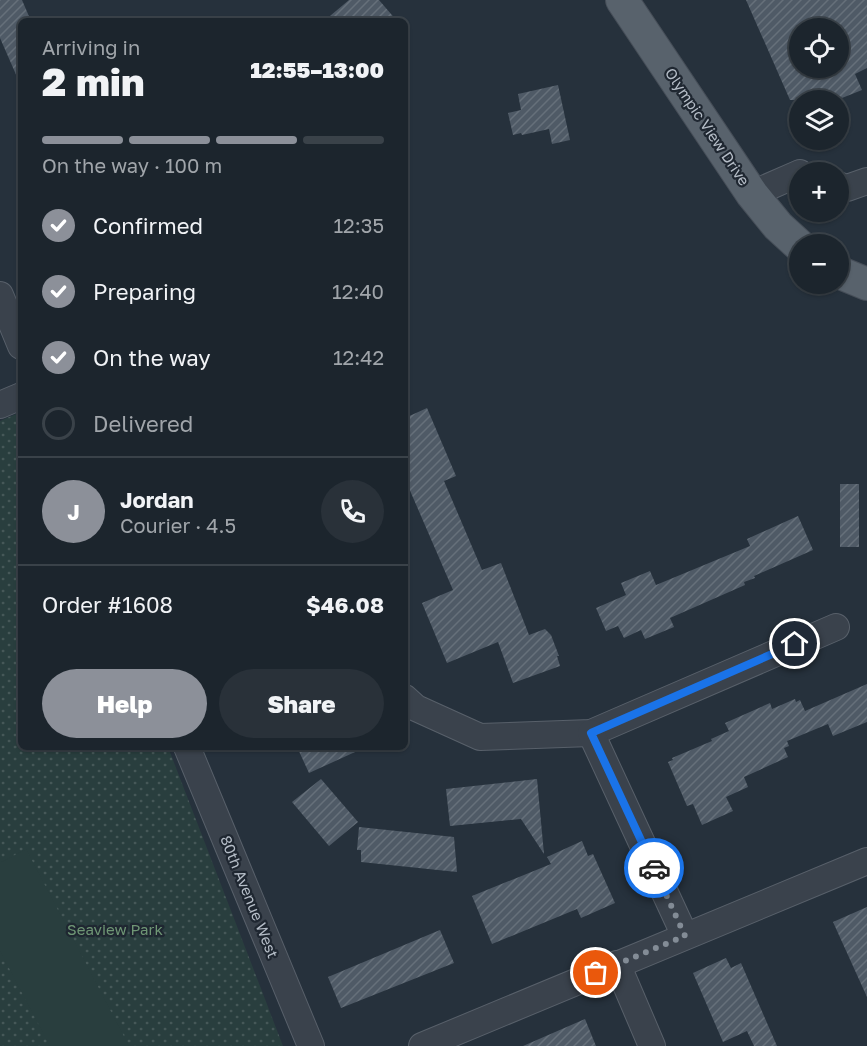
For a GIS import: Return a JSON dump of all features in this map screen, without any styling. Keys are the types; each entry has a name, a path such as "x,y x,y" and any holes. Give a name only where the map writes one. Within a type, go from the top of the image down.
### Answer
{"main road":[{"name":"Olympic View Drive","path":"622,0 752,194 789,236"},
{"path":"849,277 867,284"}],"street":[{"path":"752,194 789,178"},
{"path":"849,187 867,181"},
{"path":"0,295 18,339"},
{"path":"0,405 18,397"},
{"path":"411,703 480,737 591,733 836,627"},
{"path":"591,733 685,936"},
{"name":"80th Avenue West","path":"188,750 310,1046"},
{"path":"422,1046 867,861"},
{"path":"617,964 652,1046"}],"green space":[{"name":"Seaview Park","path":"18,413 18,750 169,750 283,1046 0,1046 0,421"},
{"path":"26,849 129,1046 50,1046 0,951 0,863"}],"building":[{"path":"0,0 22,0 30,18 18,18 18,79 0,38"},
{"path":"349,0 379,0 394,18 328,18"},
{"path":"746,0 867,0 867,68 855,74 862,90 849,95 849,90 789,90 789,98"},
{"path":"558,85 570,140 552,144 549,129 513,135 508,113 521,110 518,94"},
{"path":"427,408 456,476 444,481 482,570 501,563 529,635 545,629 551,635 559,656 557,656 560,666 513,683 498,642 447,663 422,603 453,590 408,486 408,417"},
{"path":"840,484 859,484 859,547 840,547"},
{"path":"798,516 813,550 754,576 755,578 744,582 745,585 670,618 674,627 645,639 641,630 624,638 618,626 606,631 596,608 626,595 621,583 650,571 656,585 750,546 747,539"},
{"path":"867,684 867,722 833,736 828,724 787,741 789,746 784,748 788,757 744,777 748,787 726,797 733,811 702,825 693,804 687,806 668,762 673,760 672,758 712,741 711,739 729,731 725,723 770,703 772,709 795,699 796,702 800,700 805,711"},
{"path":"298,750 359,750 309,773"},
{"path":"321,779 358,822 329,846 292,802"},
{"path":"537,779 544,854 521,819 450,826 446,789"},
{"path":"359,827 454,837 457,872 361,862 361,850 357,850"},
{"path":"582,841 588,856 593,854 615,903 581,918 577,909 492,944 472,896 551,864 547,857"},
{"path":"867,907 867,997 833,922"},
{"path":"440,930 454,963 341,1008 328,977"},
{"path":"726,958 731,968 741,963 777,1046 754,1046 747,1031 723,1042 693,973"},
{"path":"585,1019 596,1046 523,1046"}],"way so far":[{"path":"596,973 685,936 654,868"}],"route":[{"path":"654,868 591,733 795,644"}]}
